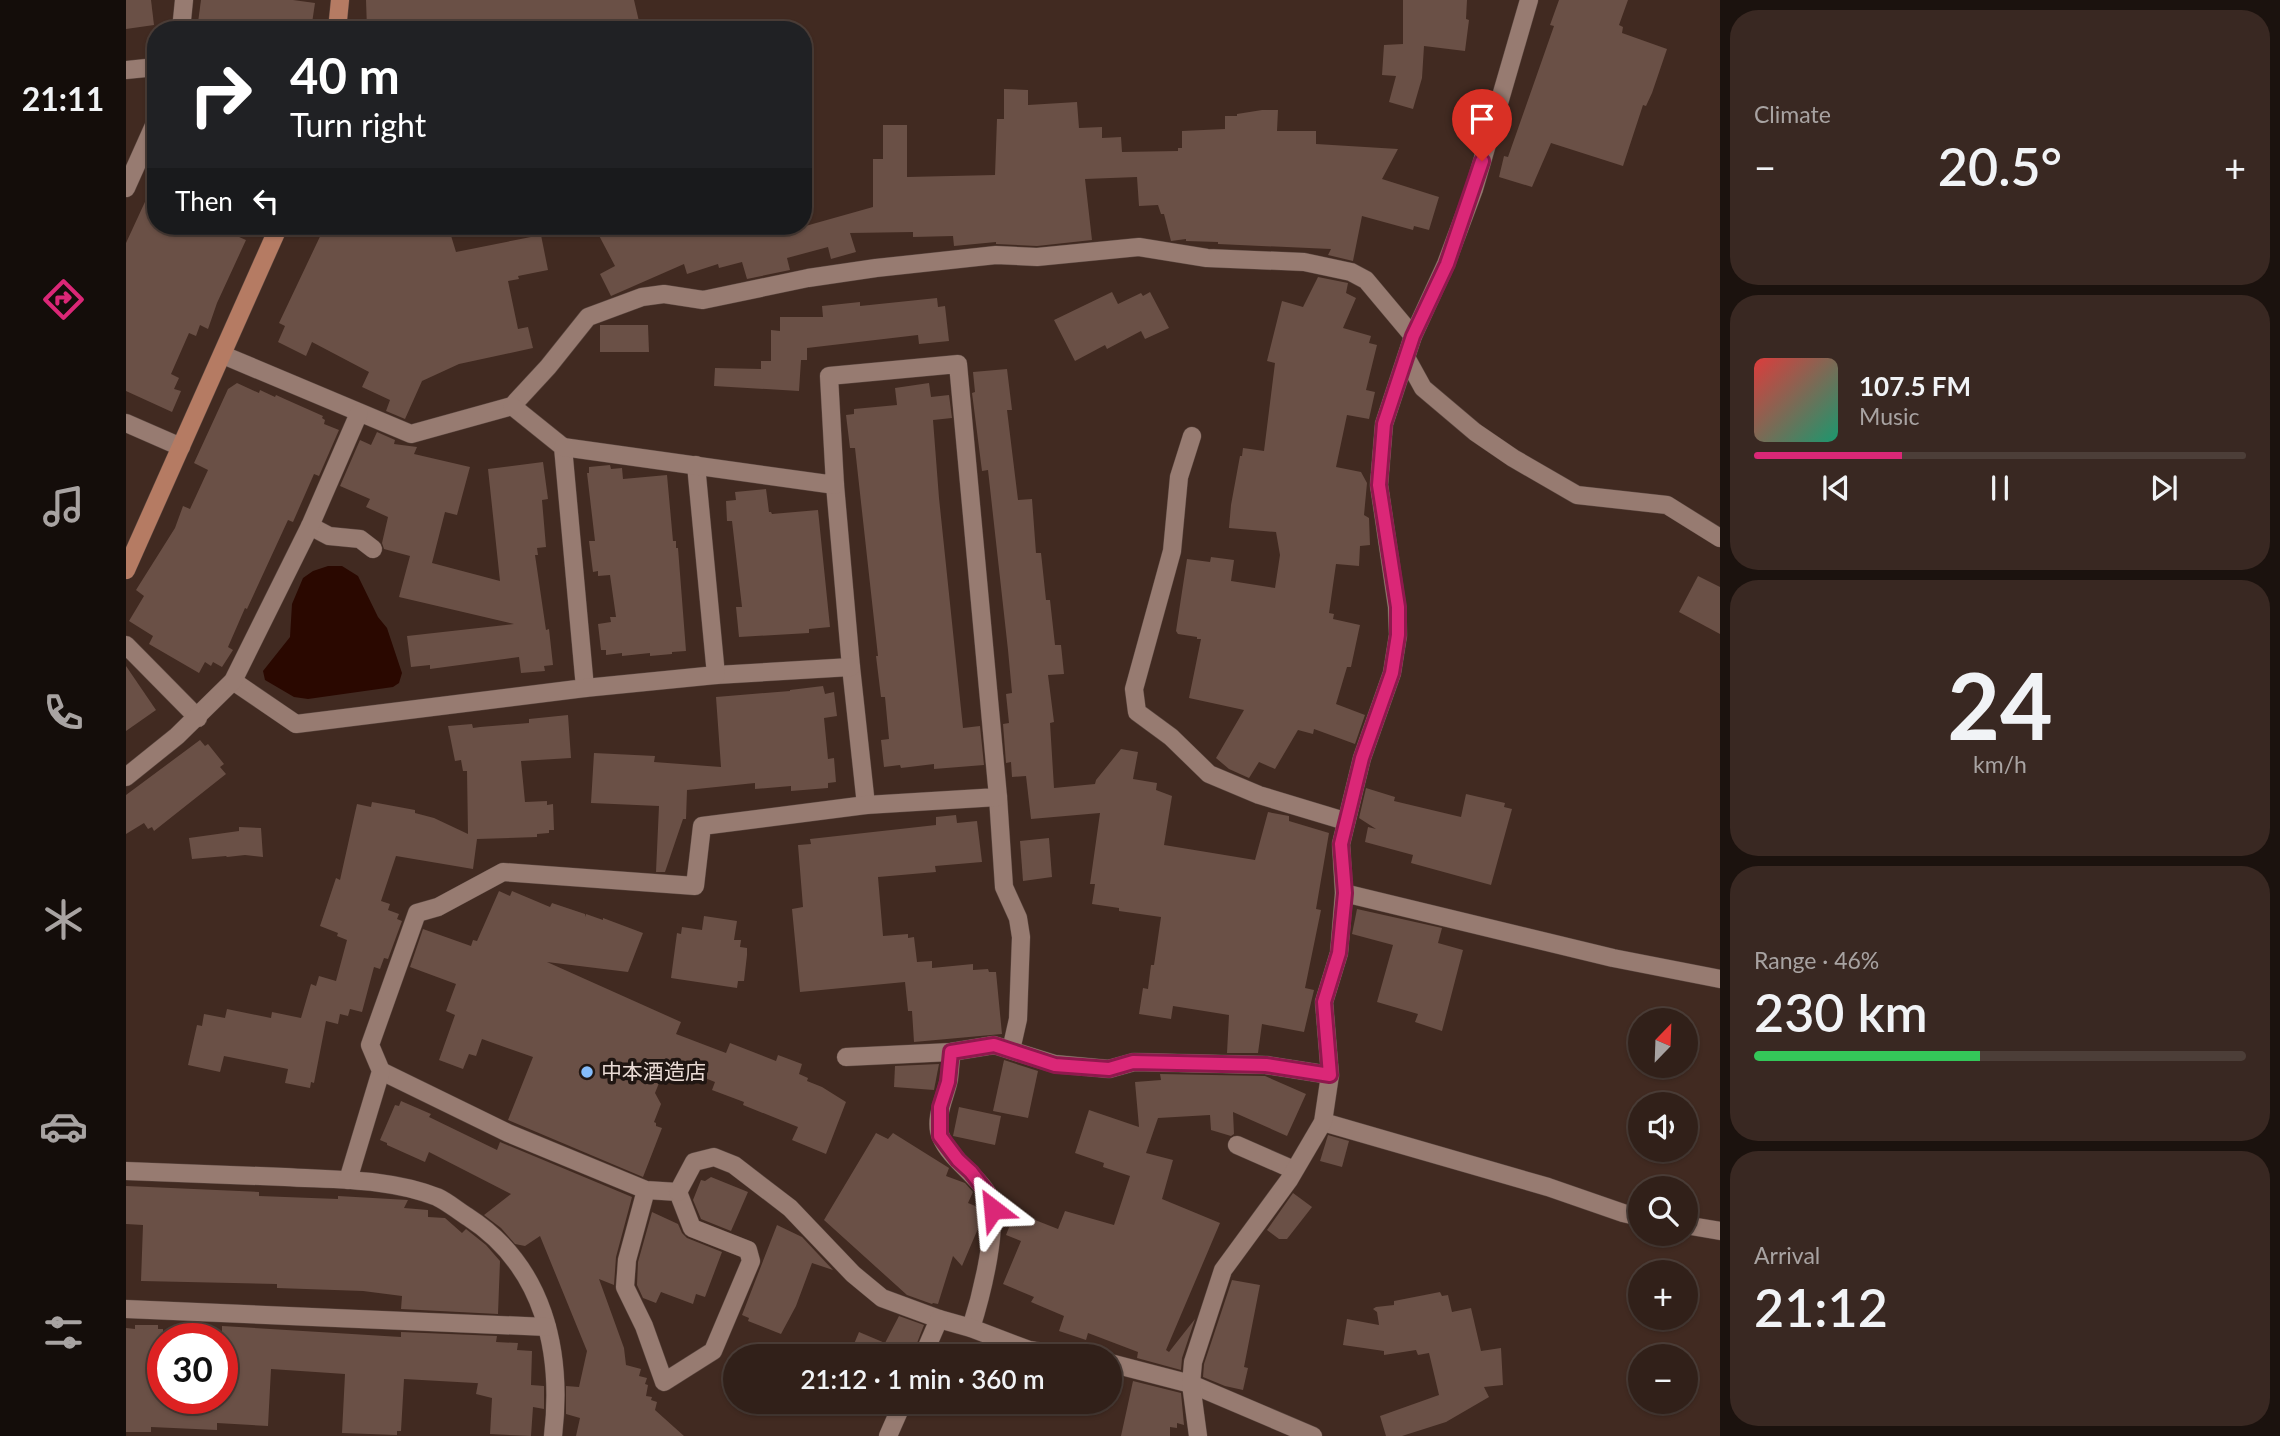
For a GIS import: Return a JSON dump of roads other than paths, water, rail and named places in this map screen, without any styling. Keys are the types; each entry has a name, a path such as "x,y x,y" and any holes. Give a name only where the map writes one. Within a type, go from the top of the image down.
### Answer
{"street":[{"path":"182,21 184,0"},
{"path":"338,21 340,0"},
{"path":"1198,1436 1191,1384 1193,1362 1223,1270 1294,1170 1323,1122 1330,1075 1324,1002 1339,953 1345,893 1341,844 1362,758 1392,673 1398,635 1398,607 1379,485 1384,424 1413,336 1447,264 1474,189 1529,0"},
{"path":"126,70 147,68"},
{"path":"126,188 147,141"},
{"path":"126,570 275,235"},
{"path":"223,355 411,434 512,406 588,317 642,297 664,294 703,300 835,274 996,255 1037,257 1139,247 1208,258 1304,262 1351,272 1366,280 1413,336"},
{"path":"1407,359 1423,388 1475,432 1577,495 1667,505 1720,538"},
{"path":"866,806 835,485 830,376 958,364 1004,887 1018,918 1021,937 1018,1019 1011,1050"},
{"path":"512,406 563,447 835,485"},
{"path":"126,777 198,718 233,681 310,526 359,413"},
{"path":"126,423 181,447"},
{"path":"1192,436 1179,477 1172,551 1134,689 1137,712 1171,737 1209,774 1259,795 1345,821"},
{"path":"563,447 585,688"},
{"path":"696,465 716,676"},
{"path":"310,526 329,536 360,539 373,549"},
{"path":"126,645 198,718"},
{"path":"233,681 296,724 585,688 851,667"},
{"path":"348,1180 381,1071 370,1045 417,913 438,907 503,872 695,886 702,826 866,806 998,797"},
{"path":"1345,893 1613,957 1720,979"},
{"path":"846,1058 951,1052 994,1045 1055,1065 1109,1069 1133,1062 1266,1065 1330,1075"},
{"path":"951,1052 948,1082 940,1107 940,1136 988,1194 993,1209 990,1248 971,1328"},
{"path":"381,1071 508,1133 646,1190 678,1192"},
{"path":"1323,1122 1548,1187 1628,1214"},
{"path":"1237,1145 1294,1170"},
{"path":"646,1190 627,1260 625,1287 644,1326 664,1382 713,1351 751,1261 748,1250 692,1228 678,1192 694,1162 714,1157 734,1165 790,1208 853,1274 882,1298 1012,1344"},
{"path":"126,1171 348,1180 398,1186 439,1198 477,1223 506,1249 534,1287 554,1358 557,1404 553,1436"},
{"path":"1698,1227 1720,1231"},
{"path":"126,1309 547,1327"},
{"path":"928,1344 939,1320"},
{"path":"1122,1366 1191,1384 1313,1436"},
{"path":"888,1436 898,1414"}],"place":[{"name":"中本酒造店","path":"587,1072"}]}
